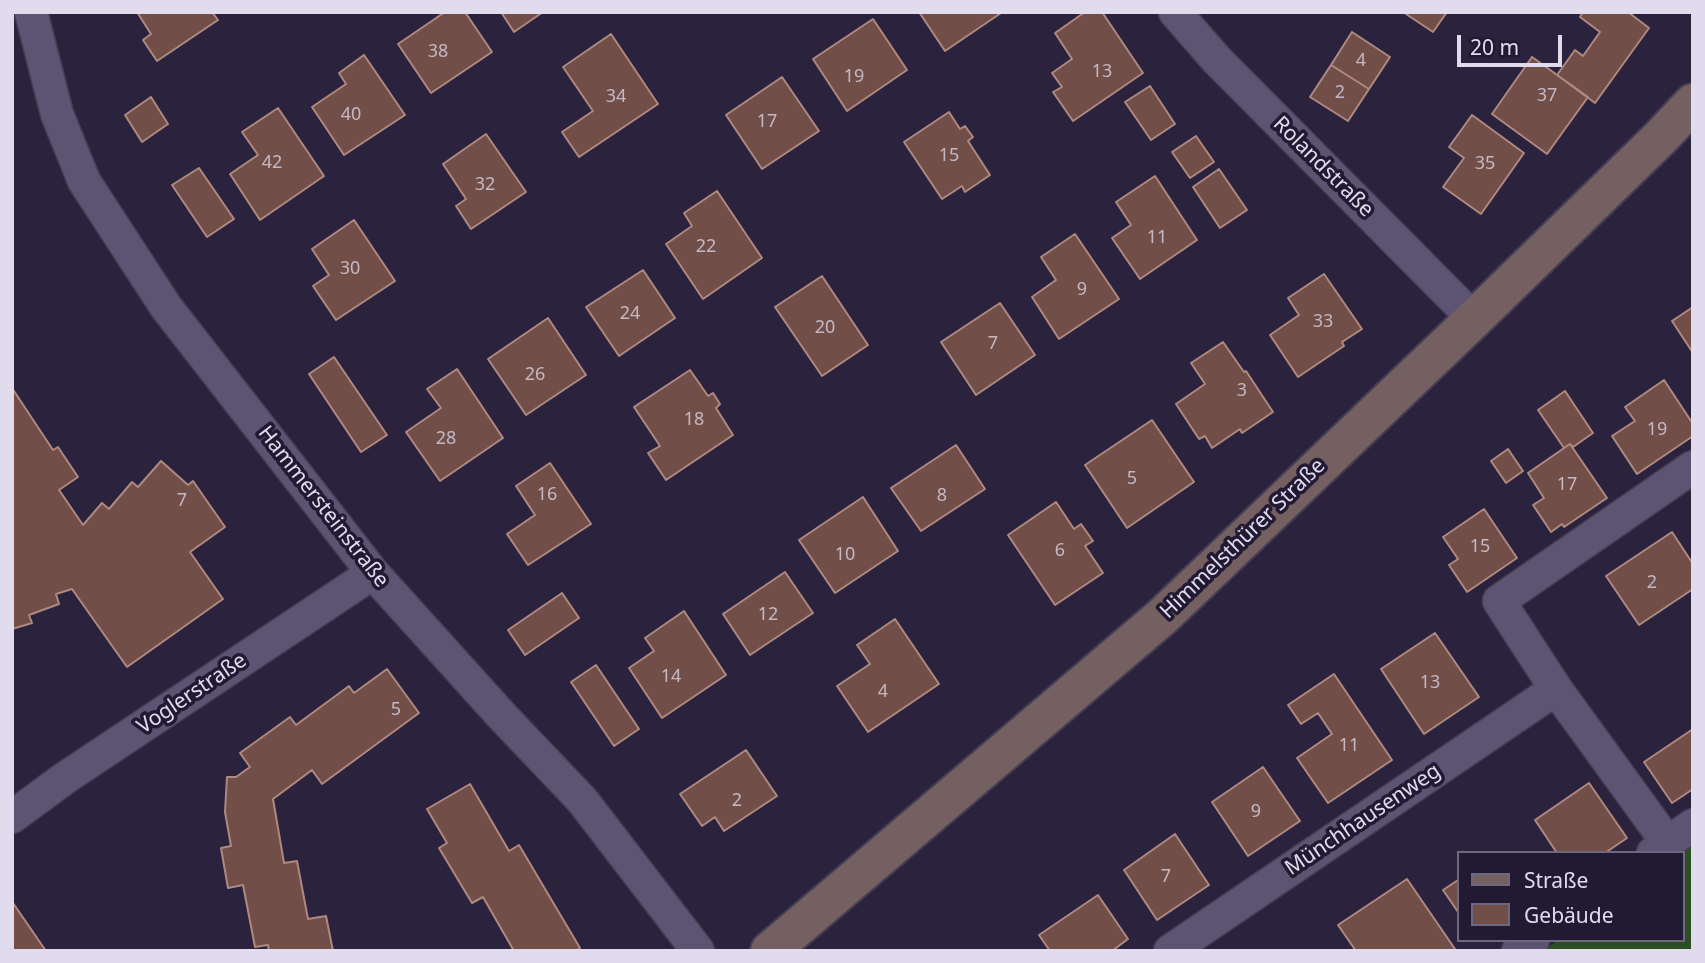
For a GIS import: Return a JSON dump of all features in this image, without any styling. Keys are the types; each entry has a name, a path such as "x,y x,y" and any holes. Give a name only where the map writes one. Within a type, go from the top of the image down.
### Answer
{"street":[{"name":"Hammersteinstraße","path":"31,12 57,114 84,181 166,307 373,573 582,800 698,951"},
{"name":"Rolandstraße","path":"1175,12 1216,59 1474,319"},
{"name":"Himmelsthürer Straße","path":"770,951 1163,616 1474,319 1693,103"},
{"path":"1671,840 1556,689 1499,601 1693,467"},
{"name":"Voglerstraße","path":"12,817 65,778 373,573"},
{"name":"Münchhausenweg","path":"1170,951 1556,689"}],"green space":[{"path":"1693,845 1693,951 1543,951 1555,942 1684,942 1684,851"}],"building":[{"path":"137,12 212,12 218,20 157,61 143,40 151,34"},
{"path":"445,12 465,12 492,52 431,93 398,44"},
{"path":"501,12 543,12 514,32"},
{"path":"919,12 1000,12 1001,13 945,51"},
{"path":"1085,12 1102,12 1143,73 1073,121 1053,92 1062,87 1052,73 1072,59 1055,33"},
{"path":"1403,12 1447,12 1433,32"},
{"path":"1583,12 1628,12 1649,28 1595,103 1557,75 1575,50 1583,56 1600,32 1580,17"},
{"path":"873,19 907,70 847,111 813,59"},
{"path":"1352,32 1390,57 1369,89 1331,65"},
{"path":"611,34 658,104 579,157 562,132 593,111 563,67"},
{"path":"364,55 405,115 344,155 312,107 346,84 339,73"},
{"path":"1532,57 1588,97 1547,154 1492,114"},
{"path":"1331,65 1369,89 1348,121 1310,97"},
{"path":"782,77 819,131 762,169 726,115"},
{"path":"1150,86 1175,124 1151,140 1125,102"},
{"path":"151,97 168,124 142,142 125,115"},
{"path":"278,108 324,176 260,220 230,174 258,155 242,132"},
{"path":"949,112 960,129 965,126 973,137 968,141 990,175 965,192 962,186 942,199 904,142"},
{"path":"1472,115 1524,153 1481,214 1443,187 1464,158 1449,147"},
{"path":"486,134 526,192 471,229 456,206 466,199 443,164"},
{"path":"1196,136 1214,162 1190,178 1172,152"},
{"path":"199,168 234,219 207,237 172,185"},
{"path":"1219,169 1247,210 1220,228 1193,187"},
{"path":"1155,176 1197,240 1140,279 1112,238 1131,225 1116,202"},
{"path":"717,191 762,258 703,299 666,244 692,226 684,213"},
{"path":"354,220 395,281 336,320 313,286 329,275 312,249"},
{"path":"1075,234 1119,299 1059,339 1032,297 1056,280 1041,257"},
{"path":"643,270 675,318 619,356 586,307"},
{"path":"1324,274 1362,329 1342,342 1344,346 1298,377 1270,335 1299,315 1288,298"},
{"path":"822,276 868,345 822,376 775,307"},
{"path":"1000,303 1035,355 976,395 941,342"},
{"path":"1693,307 1693,353 1672,321"},
{"path":"548,318 586,375 526,415 488,359"},
{"path":"1223,342 1273,412 1242,433 1240,429 1212,448 1205,436 1199,439 1176,404 1205,384 1191,363"},
{"path":"334,357 387,435 361,452 309,374"},
{"path":"457,369 503,438 440,481 406,432 441,408 427,389"},
{"path":"690,370 708,396 713,393 720,404 716,408 733,435 666,480 648,453 660,446 634,407"},
{"path":"1664,380 1693,424 1693,436 1637,474 1612,436 1635,421 1625,407"},
{"path":"12,388 53,450 58,447 78,477 59,490 83,525 102,503 109,509 132,482 138,487 161,461 188,485 193,481 225,527 190,552 223,599 127,667 72,589 56,594 59,604 29,615 32,623 12,629"},
{"path":"1565,391 1593,433 1573,447 1570,444 1564,448 1538,410"},
{"path":"1152,420 1194,482 1127,528 1085,465"},
{"path":"1570,444 1607,498 1564,527 1562,524 1551,532 1533,505 1544,498 1528,473"},
{"path":"956,445 985,489 921,531 891,488"},
{"path":"1508,449 1523,471 1506,483 1491,461"},
{"path":"550,463 591,524 528,565 507,534 535,515 516,486"},
{"path":"863,497 898,551 835,593 799,540"},
{"path":"1056,502 1074,529 1081,524 1093,541 1085,546 1103,573 1055,605 1008,535"},
{"path":"1484,509 1517,558 1467,592 1449,565 1458,559 1443,537"},
{"path":"1672,532 1693,564 1693,589 1639,625 1606,576"},
{"path":"785,572 813,613 750,655 723,614"},
{"path":"562,593 579,618 525,655 508,630"},
{"path":"684,611 726,675 662,718 629,668 654,651 645,638"},
{"path":"895,619 939,684 868,732 837,686 870,664 857,645"},
{"path":"1435,633 1479,697 1424,734 1381,669"},
{"path":"596,665 639,729 614,746 571,682"},
{"path":"387,669 419,713 322,784 312,770 273,799 284,863 297,861 308,919 326,916 333,951 269,951 268,945 255,947 243,885 228,888 221,848 231,846 225,812 227,777 236,777 250,767 240,753 290,717 296,725 349,686 354,693"},
{"path":"1334,674 1392,760 1328,803 1297,758 1332,734 1318,713 1301,724 1288,705"},
{"path":"1693,729 1693,789 1672,803 1644,762"},
{"path":"746,750 777,796 724,831 715,817 702,826 680,794"},
{"path":"1263,767 1300,821 1248,856 1212,802"},
{"path":"1589,783 1627,838 1608,851 1556,851 1535,820"},
{"path":"470,784 509,851 519,845 580,948 576,951 514,951 483,897 472,903 439,848 447,843 427,809"},
{"path":"1175,834 1209,885 1157,920 1124,870"},
{"path":"1407,879 1455,949 1356,951 1338,925"},
{"path":"1456,881 1456,909 1443,890"},
{"path":"1098,895 1128,939 1112,951 1050,951 1039,935"},
{"path":"13,903 46,951 12,951"}]}
